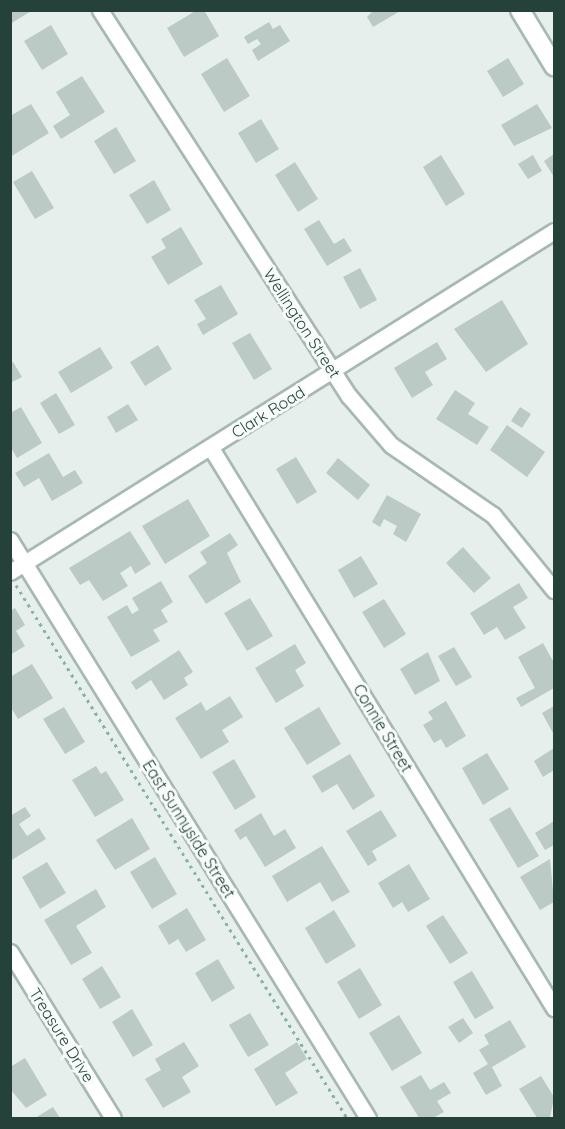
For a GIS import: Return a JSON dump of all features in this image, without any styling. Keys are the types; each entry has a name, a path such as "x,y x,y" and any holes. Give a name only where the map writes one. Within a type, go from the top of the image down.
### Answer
{"main road":[{"path":"520,10 555,66"}],"street":[{"name":"Wellington Street","path":"100,10 333,371 391,445 493,515 555,590"},
{"name":"Clark Road","path":"14,576 25,563 555,231"},
{"name":"Connie Street","path":"211,448 555,1008"},
{"name":"East Sunnyside Street","path":"10,540 368,1119"},
{"name":"Treasure Drive","path":"10,952 113,1119"}],"path":[{"path":"14,576 347,1119"}],"building":[{"path":"10,10 33,10 10,24"},
{"path":"197,10 204,10 219,36 184,57 167,28"},
{"path":"374,10 402,10 373,27 367,17"},
{"path":"269,22 273,29 280,25 290,41 258,61 252,50 261,44 257,39 248,44 244,37"},
{"path":"51,25 68,54 42,70 24,41"},
{"path":"227,58 250,96 224,112 201,74"},
{"path":"508,58 524,84 503,97 487,71"},
{"path":"82,76 105,112 61,139 53,126 70,115 56,92"},
{"path":"31,104 49,133 10,157 10,116"},
{"path":"537,104 552,128 514,146 501,125"},
{"path":"261,119 279,149 256,163 238,133"},
{"path":"116,127 136,161 114,174 94,141"},
{"path":"554,154 554,177 544,161"},
{"path":"441,155 465,194 446,206 423,167"},
{"path":"533,155 542,171 528,179 518,164"},
{"path":"295,162 318,199 298,212 275,175"},
{"path":"32,171 54,208 35,219 13,182"},
{"path":"154,180 171,210 147,224 129,195"},
{"path":"319,220 334,244 344,238 352,251 327,266 304,229"},
{"path":"181,227 203,264 168,285 151,257 166,248 161,239"},
{"path":"360,268 377,300 360,309 343,277"},
{"path":"221,285 238,314 203,335 197,324 206,319 194,300"},
{"path":"502,300 528,344 486,372 454,329"},
{"path":"250,333 272,369 254,380 232,343"},
{"path":"437,342 447,359 425,372 433,385 412,398 394,368"},
{"path":"158,345 172,369 145,386 130,362"},
{"path":"100,347 113,368 71,393 58,372"},
{"path":"13,362 22,377 10,383 10,364"},
{"path":"455,390 475,403 468,414 489,427 477,445 436,419"},
{"path":"56,393 75,425 59,434 40,403"},
{"path":"128,404 138,420 116,433 107,417"},
{"path":"21,407 42,443 17,458 10,446 10,413"},
{"path":"520,407 531,414 522,428 511,421"},
{"path":"507,425 545,452 527,477 490,450"},
{"path":"49,453 63,477 75,470 83,483 52,501 39,478 24,487 15,473"},
{"path":"296,457 317,492 297,504 276,469"},
{"path":"338,458 370,485 358,500 326,473"},
{"path":"387,495 421,514 406,542 393,534 397,526 384,519 380,527 372,522"},
{"path":"188,499 210,536 165,564 142,526"},
{"path":"130,531 151,564 135,574 131,566 120,573 128,586 103,601 89,580 80,585 69,568"},
{"path":"230,533 238,545 227,553 241,582 206,604 188,576 207,563 200,552"},
{"path":"463,547 491,578 474,593 446,563"},
{"path":"361,556 378,584 354,598 338,570"},
{"path":"161,581 173,602 161,610 168,622 153,630 160,641 131,657 107,617 127,605 132,614 139,610 132,598"},
{"path":"519,583 528,598 513,607 526,628 505,640 497,627 484,635 470,613"},
{"path":"250,598 273,636 247,651 224,613"},
{"path":"384,599 406,634 384,648 362,612"},
{"path":"15,608 25,625 16,631 25,646 10,655 10,611"},
{"path":"543,643 554,663 554,688 521,707 516,698 535,688 518,657"},
{"path":"295,644 306,663 295,670 304,686 276,703 255,668"},
{"path":"454,647 472,677 456,686 438,656"},
{"path":"179,650 193,672 184,678 188,685 164,700 151,680 136,690 131,682"},
{"path":"428,652 440,681 415,695 400,669"},
{"path":"32,664 53,698 18,719 10,706 10,677"},
{"path":"230,696 243,717 222,730 229,742 201,759 175,718 201,702 206,711"},
{"path":"446,701 466,736 446,748 441,739 434,743 423,725 433,719 428,712"},
{"path":"554,706 554,735 542,713"},
{"path":"64,707 85,742 65,754 43,719"},
{"path":"319,707 341,744 307,765 284,728"},
{"path":"554,748 554,770 543,777 534,761"},
{"path":"487,753 509,789 483,805 462,768"},
{"path":"350,754 375,796 353,810 337,784 322,793 312,776"},
{"path":"234,759 256,797 235,810 212,772"},
{"path":"96,766 101,774 106,771 124,800 95,817 72,780"},
{"path":"25,807 31,816 19,824 27,836 39,828 46,839 10,861 10,816"},
{"path":"510,807 539,856 518,868 489,819"},
{"path":"381,810 397,836 372,851 377,860 368,866 346,831"},
{"path":"261,813 274,836 285,829 296,848 265,867 246,836 240,840 234,830"},
{"path":"132,818 150,849 115,870 96,840"},
{"path":"554,821 554,845 545,850 535,833"},
{"path":"322,846 350,892 332,902 320,882 287,902 272,876"},
{"path":"155,857 177,894 152,909 130,872"},
{"path":"550,859 554,902 540,910 520,877"},
{"path":"47,862 66,893 40,909 22,877"},
{"path":"409,864 430,899 408,912 402,902 393,908 378,883"},
{"path":"96,889 106,907 76,926 92,953 71,965 44,920"},
{"path":"187,908 206,940 186,952 178,939 169,945 158,926"},
{"path":"334,910 356,946 326,964 305,928"},
{"path":"443,915 468,953 450,964 426,926"},
{"path":"218,959 235,988 212,1002 195,973"},
{"path":"102,966 121,997 100,1009 82,979"},
{"path":"360,968 382,1005 359,1019 337,982"},
{"path":"472,971 494,1008 475,1019 453,982"},
{"path":"132,1009 153,1045 133,1057 112,1022"},
{"path":"250,1013 269,1045 248,1057 229,1025"},
{"path":"399,1015 422,1053 392,1071 369,1033"},
{"path":"463,1018 473,1033 459,1043 448,1027"},
{"path":"510,1020 526,1047 492,1067 502,1086 486,1095 473,1073 488,1064 479,1050 489,1044 484,1035"},
{"path":"184,1042 199,1066 182,1077 191,1092 163,1108 145,1079 161,1070 155,1059"},
{"path":"297,1042 307,1059 285,1073 298,1093 276,1106 254,1069"},
{"path":"25,1058 47,1095 26,1108 10,1089 10,1067"},
{"path":"421,1075 430,1090 444,1082 451,1093 437,1101 444,1112 433,1118 419,1118 400,1087"},
{"path":"541,1076 554,1097 550,1118 537,1118 519,1089"},
{"path":"53,1107 60,1118 35,1118"}]}
